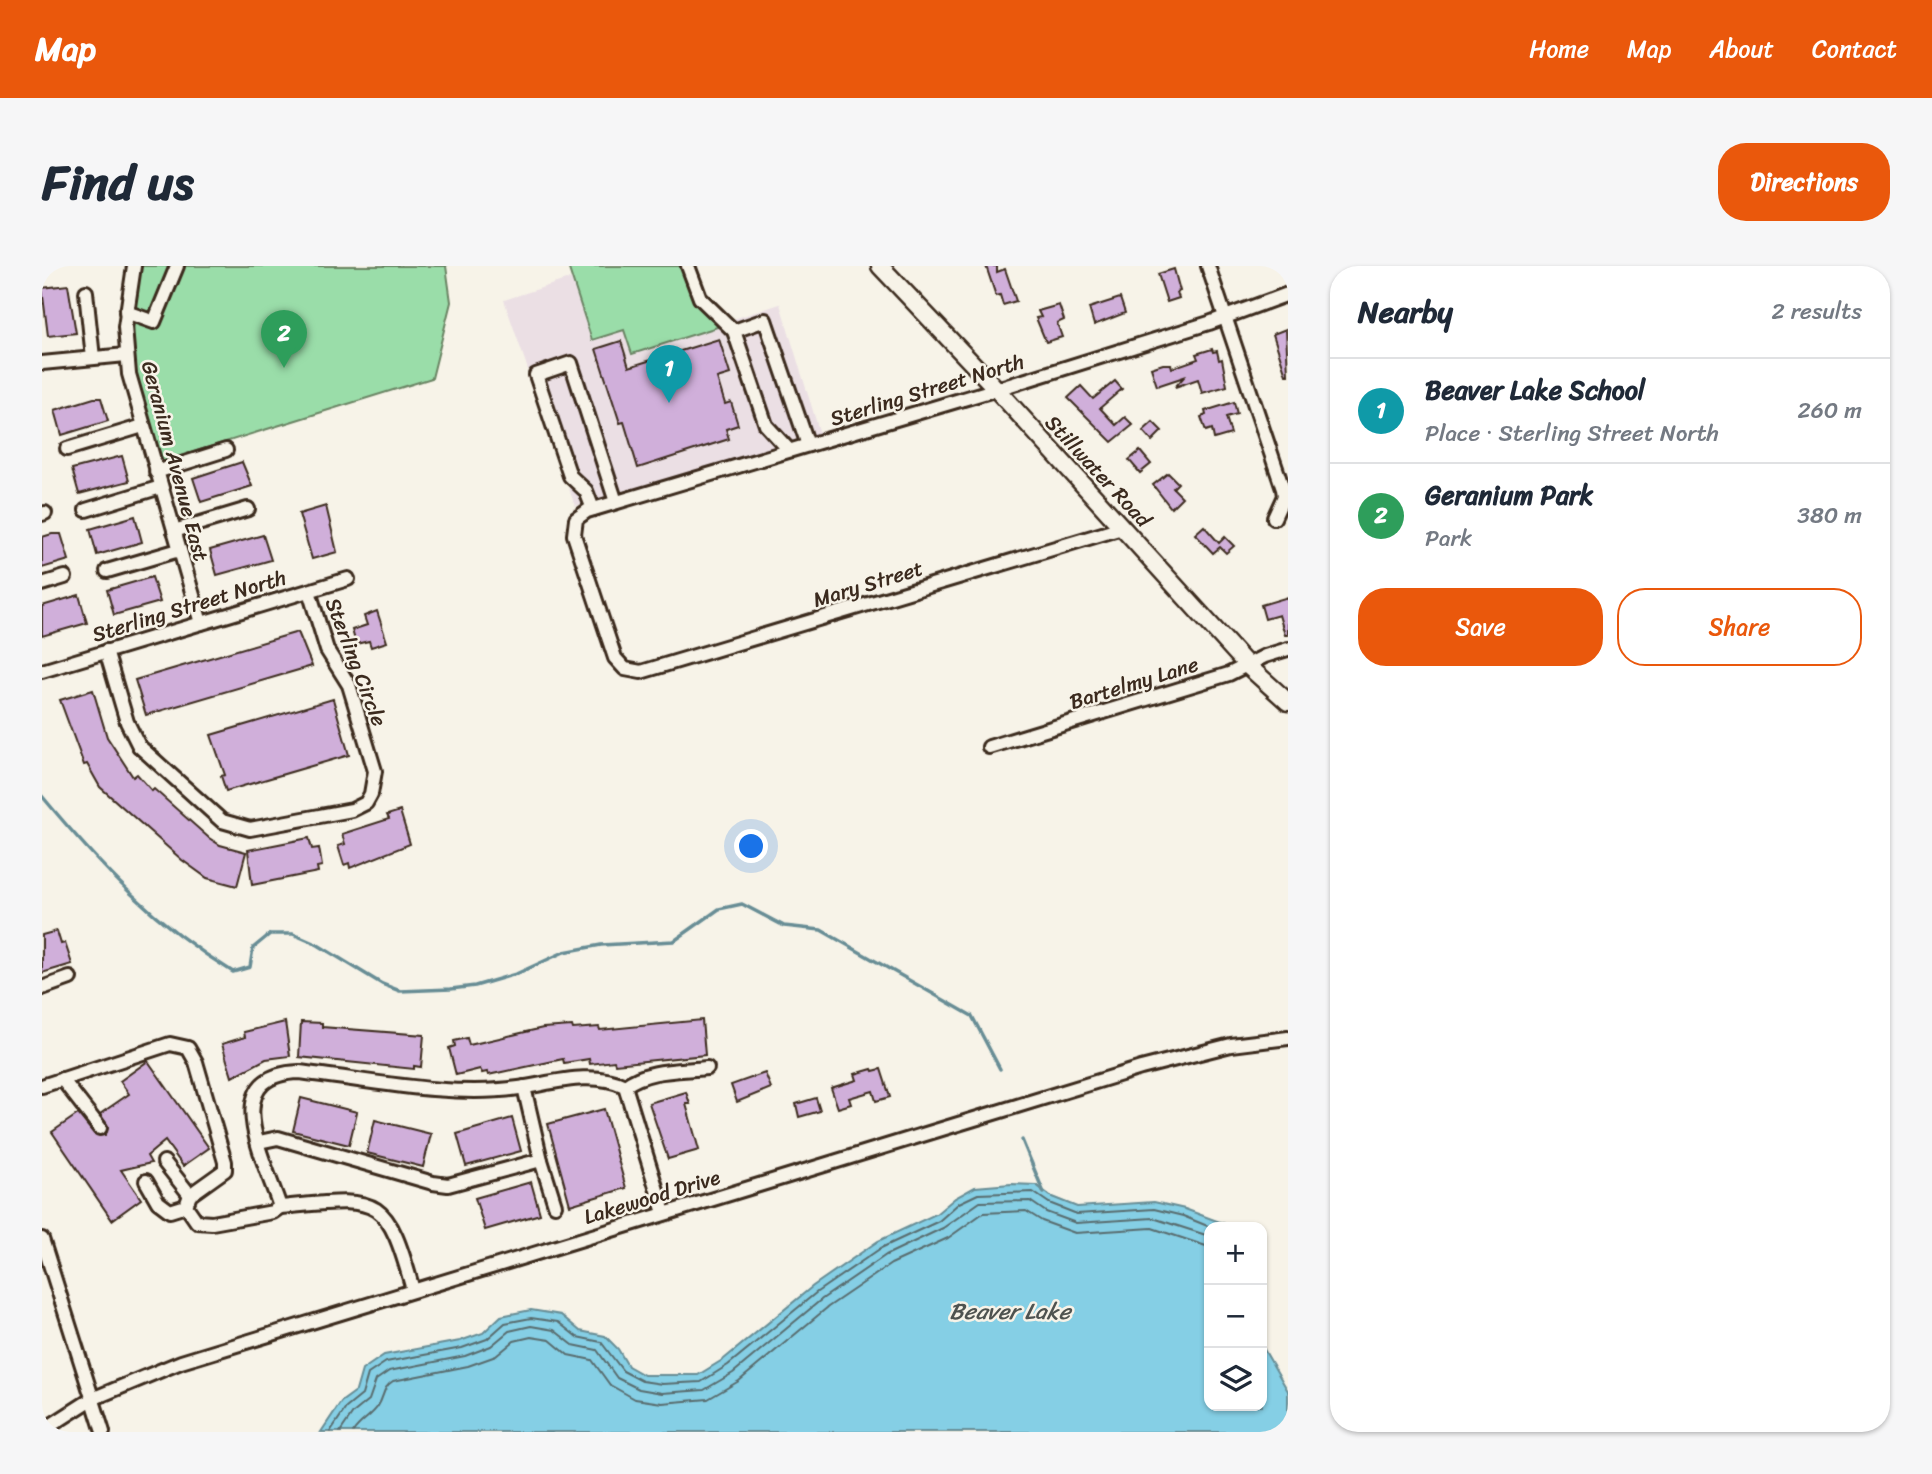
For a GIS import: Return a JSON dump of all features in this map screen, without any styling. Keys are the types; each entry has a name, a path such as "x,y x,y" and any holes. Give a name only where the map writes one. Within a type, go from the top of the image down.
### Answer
{"main road":[{"name":"Stillwater Road","path":"880,266 1247,665 1288,702"}],"street":[{"name":"Geranium Avenue East","path":"134,266 126,312 126,355 143,426 201,623"},
{"path":"126,312 154,322 177,266"},
{"path":"688,266 700,298 734,331 766,425 789,450"},
{"path":"1208,266 1283,489 1284,496 1274,518"},
{"path":"86,292 93,358"},
{"name":"Sterling Street North","path":"625,669 615,658 574,534 576,519 593,509 994,390 1209,323 1288,294"},
{"path":"734,331 765,320 808,445"},
{"path":"42,363 126,355"},
{"path":"593,509 586,491 570,476 536,375 571,363 616,502"},
{"path":"67,449 143,426"},
{"path":"156,472 226,450"},
{"path":"86,510 161,487"},
{"path":"174,531 248,509"},
{"name":"Mary Street","path":"625,669 641,672 1122,528"},
{"path":"107,571 179,550"},
{"path":"42,584 65,577"},
{"name":"Sterling Street North","path":"42,671 348,579"},
{"name":"Sterling Circle","path":"107,651 127,722 139,746 222,821 250,829 352,810 366,803 371,794 375,771 349,685 331,659 309,591"},
{"name":"Bartelmy Lane","path":"989,747 1229,674 1288,649"},
{"path":"42,988 69,978"},
{"name":"Lakewood Drive","path":"42,1431 92,1399 167,1367 1142,1068 1231,1045 1288,1038"},
{"path":"42,1086 170,1044 188,1048 196,1062 225,1170 170,1211 158,1202 146,1181"},
{"path":"625,1086 635,1078 651,1074 707,1068"},
{"path":"280,1207 251,1114 253,1094 266,1079 281,1073 299,1072 481,1092 524,1087 559,1079 613,1080 625,1086 664,1213"},
{"path":"62,1079 100,1128"},
{"path":"524,1087 541,1160 555,1205"},
{"path":"259,1142 278,1138 433,1184 448,1185 541,1160"},
{"path":"164,1162 188,1200 197,1222 212,1223 273,1212 280,1207 336,1202 363,1204 383,1212 399,1239 413,1290"},
{"path":"42,1240 103,1432"}],"shaded area":[{"path":"609,266 680,266 718,324 780,304 821,437 575,506 504,300"}],"green space":[{"path":"139,266 446,266 451,302 432,378 161,462 131,357"},
{"path":"568,266 688,266 693,283 730,323 632,354 624,330 592,340"}],"water":[{"name":"Beaver Lake","path":"1036,1185 1052,1197 1077,1207 1154,1202 1185,1209 1220,1222 1204,1222 1204,1411 1267,1411 1267,1355 1288,1391 1288,1432 321,1432 341,1402 356,1391 362,1370 384,1355 460,1341 483,1333 501,1316 531,1310 561,1315 580,1331 605,1336 618,1349 628,1366 644,1375 698,1375 724,1359 813,1286 878,1241 936,1214 955,1198 975,1187"}],"building":[{"path":"986,266 997,266 997,272 1005,269 1016,301 1003,305 1000,295 996,296"},
{"path":"1174,269 1180,291 1177,292 1179,298 1167,302 1158,274"},
{"path":"68,285 76,333 48,336 42,288"},
{"path":"1120,298 1125,313 1094,325 1089,308"},
{"path":"1059,305 1064,320 1057,323 1062,337 1046,342 1036,318 1041,317 1038,311"},
{"path":"1286,329 1288,375 1273,334"},
{"path":"719,339 730,374 717,378 725,404 731,402 738,425 726,429 729,439 638,468 624,422 620,423 596,349 621,341 629,367"},
{"path":"1212,349 1213,352 1217,351 1219,360 1222,359 1227,386 1202,393 1198,379 1175,387 1184,377 1157,386 1151,368 1171,364 1172,368 1198,359 1196,354"},
{"path":"1115,381 1122,389 1100,408 1116,425 1125,417 1133,425 1112,442 1068,398 1081,386 1093,399"},
{"path":"101,398 108,421 62,435 55,410"},
{"path":"1234,402 1237,414 1226,417 1231,434 1214,439 1212,429 1206,431 1201,417 1206,415 1205,411"},
{"path":"1153,422 1162,431 1152,441 1143,431"},
{"path":"1140,451 1151,464 1140,473 1129,460"},
{"path":"122,456 129,481 79,494 72,469"},
{"path":"242,462 252,486 201,502 193,478"},
{"path":"1168,473 1178,483 1173,488 1182,497 1171,508 1153,485"},
{"path":"326,506 337,552 312,559 299,514"},
{"path":"135,516 142,542 97,555 90,529"},
{"path":"1204,526 1219,543 1225,537 1234,546 1226,553 1220,547 1213,553 1195,534"},
{"path":"61,534 69,560 42,568 42,537"},
{"path":"263,535 271,560 217,575 210,550"},
{"path":"152,577 160,602 114,615 107,590"},
{"path":"79,595 87,623 42,636 42,606"},
{"path":"1288,597 1288,635 1285,635 1279,615 1265,619 1261,605"},
{"path":"377,611 387,642 371,647 369,641 356,644 352,630 367,625 364,616"},
{"path":"298,632 312,666 146,715 135,680"},
{"path":"93,690 107,737 133,777 137,774 152,791 154,789 209,838 220,845 246,852 237,886 207,878 182,860 100,787 87,764 84,765 60,700"},
{"path":"333,699 349,755 226,791 221,776 225,775 211,735"},
{"path":"400,811 410,844 350,868 349,863 344,865 338,846 345,844 342,834 389,819 387,815"},
{"path":"309,838 312,849 319,848 322,866 317,867 318,872 252,885 248,850"},
{"path":"57,931 61,944 65,943 72,964 42,973 42,935"},
{"path":"702,1020 705,1055 615,1064 614,1061 590,1064 589,1059 564,1063 563,1059 488,1075 480,1069 456,1075 449,1048 455,1046 454,1041 467,1038 469,1045 543,1028 572,1026 573,1029 599,1027 600,1030"},
{"path":"285,1022 290,1056 266,1059 232,1077 222,1044 245,1037 244,1032"},
{"path":"301,1022 322,1023 322,1027 424,1035 421,1067 414,1066 414,1069 299,1057"},
{"path":"148,1061 209,1148 183,1166 165,1141 147,1156 151,1163 121,1170 141,1199 112,1220 52,1132 78,1114 94,1134 105,1135 108,1126 100,1114 129,1094 120,1081"},
{"path":"881,1069 890,1097 876,1101 873,1091 849,1098 851,1104 838,1108 831,1088 857,1080 855,1074"},
{"path":"765,1073 771,1088 737,1102 731,1085"},
{"path":"686,1092 690,1104 686,1104 699,1150 668,1159 649,1103"},
{"path":"301,1098 357,1112 349,1145 293,1131"},
{"path":"816,1098 820,1111 799,1117 796,1104"},
{"path":"604,1109 626,1188 570,1205 548,1124"},
{"path":"512,1118 521,1151 466,1166 457,1134"},
{"path":"375,1120 431,1134 423,1167 367,1153"},
{"path":"531,1182 540,1214 485,1230 475,1198"}],"waterway":[{"path":"42,796 85,847 153,914 233,972 250,967 253,948 270,934 293,934 318,945 382,984 400,991 475,986 516,974 564,952 601,945 674,941 719,909 742,904 784,926 821,930 972,1016 1000,1069"},
{"path":"1022,1140 1044,1193"}],"place":[{"name":"Geranium Park","path":"284,368"},
{"name":"Beaver Lake School","path":"669,403"}]}
